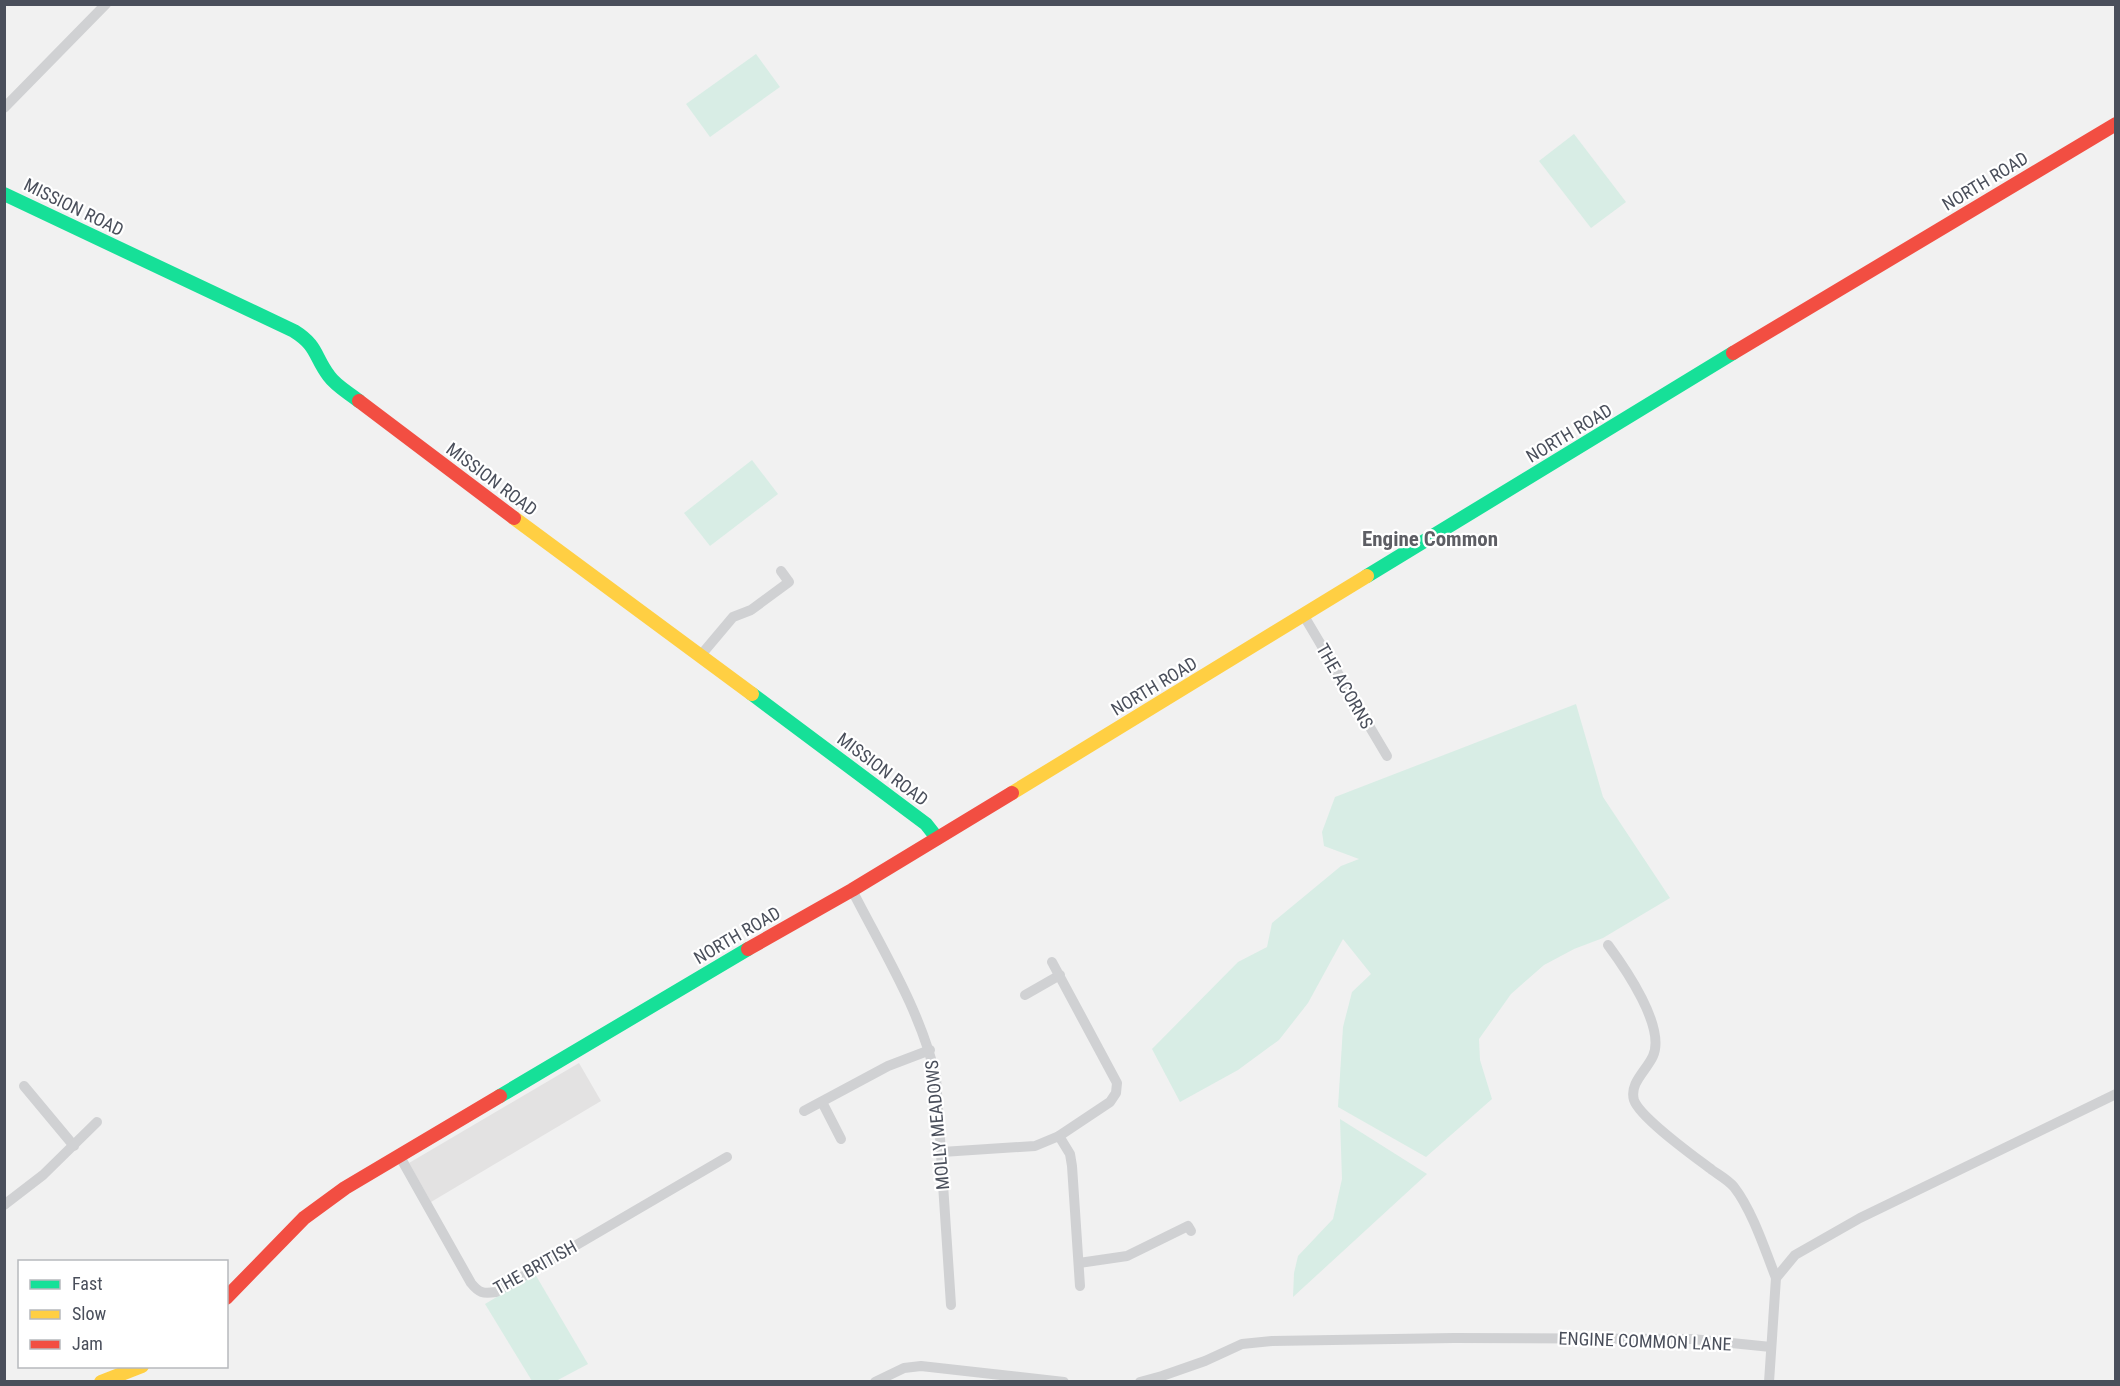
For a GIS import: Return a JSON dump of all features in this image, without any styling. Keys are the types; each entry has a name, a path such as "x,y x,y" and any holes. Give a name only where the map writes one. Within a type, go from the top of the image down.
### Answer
{"street":[{"path":"4,108 106,4"},
{"name":"NORTH ROAD","path":"228,1296 304,1218 345,1188 852,890 1785,322 2115,124"},
{"name":"MISSION ROAD","path":"4,194 272,322 295,330 313,346 328,376 334,382 926,824 937,838"},
{"path":"701,655 733,617 751,610 789,582 781,571"},
{"name":"THE ACORNS","path":"1304,616 1387,756"},
{"name":"MOLLY MEADOWS","path":"852,890 897,977 930,1050 936,1078 951,1305"},
{"path":"1608,945 1638,993 1653,1026 1656,1042 1654,1055 1634,1086 1634,1099 1640,1110 1687,1151 1733,1186 1757,1229 1776,1278 1769,1382"},
{"path":"942,1152 1035,1146 1059,1136 1110,1102 1116,1093 1117,1083 1052,962"},
{"path":"1025,995 1060,975"},
{"path":"804,1110 888,1066 930,1050"},
{"path":"24,1086 74,1146"},
{"path":"1776,1278 1795,1255 1860,1218 2115,1094"},
{"path":"822,1102 841,1139"},
{"path":"4,1205 43,1175 97,1122"},
{"path":"1059,1136 1070,1154 1072,1166 1080,1286"},
{"name":"THE BRITISH","path":"399,1155 471,1283 478,1292 486,1294 496,1292 727,1157"},
{"path":"1079,1263 1127,1256 1188,1226 1191,1231"},
{"name":"ENGINE COMMON LANE","path":"1140,1382 1205,1361 1242,1344 1272,1341 1454,1338 1692,1339 1771,1347"},
{"path":"875,1382 904,1368 921,1366 1064,1382"},
{"path":"101,1382 137,1368"}],"shaded area":[{"path":"579,1063 601,1101 431,1202 409,1163"}],"green space":[{"path":"756,54 780,87 710,137 686,104"},
{"path":"1574,134 1626,202 1591,228 1539,161"},
{"path":"752,460 778,494 710,546 684,513"},
{"path":"1576,704 1603,797 1670,898 1603,938 1574,949 1544,965 1511,994 1479,1039 1480,1060 1492,1099 1426,1157 1338,1107 1343,1027 1352,992 1371,974 1343,939 1308,1003 1279,1040 1238,1070 1180,1102 1152,1049 1238,962 1267,947 1272,923 1341,866 1359,859 1324,846 1322,832 1335,797"},
{"path":"1340,1119 1427,1174 1293,1297 1294,1273 1298,1256 1333,1219 1342,1179"},
{"path":"535,1274 588,1364 556,1381 532,1381 485,1304"}],"traffic: fast":[{"path":"4,194 294,331 312,347 332,380 359,401"},
{"path":"1367,576 1733,353"},
{"path":"752,694 926,824 937,838"},
{"path":"500,1096 748,949"}],"traffic: slow":[{"path":"514,518 752,694"},
{"path":"1012,793 1367,576"},
{"path":"101,1382 137,1368"}],"traffic: jam":[{"path":"1733,353 2116,124"},
{"path":"359,401 514,518"},
{"path":"748,949 852,890 1012,793"},
{"path":"228,1296 304,1218 345,1188 500,1096"}],"district":[{"name":"Engine Common","path":"1430,539"}]}
